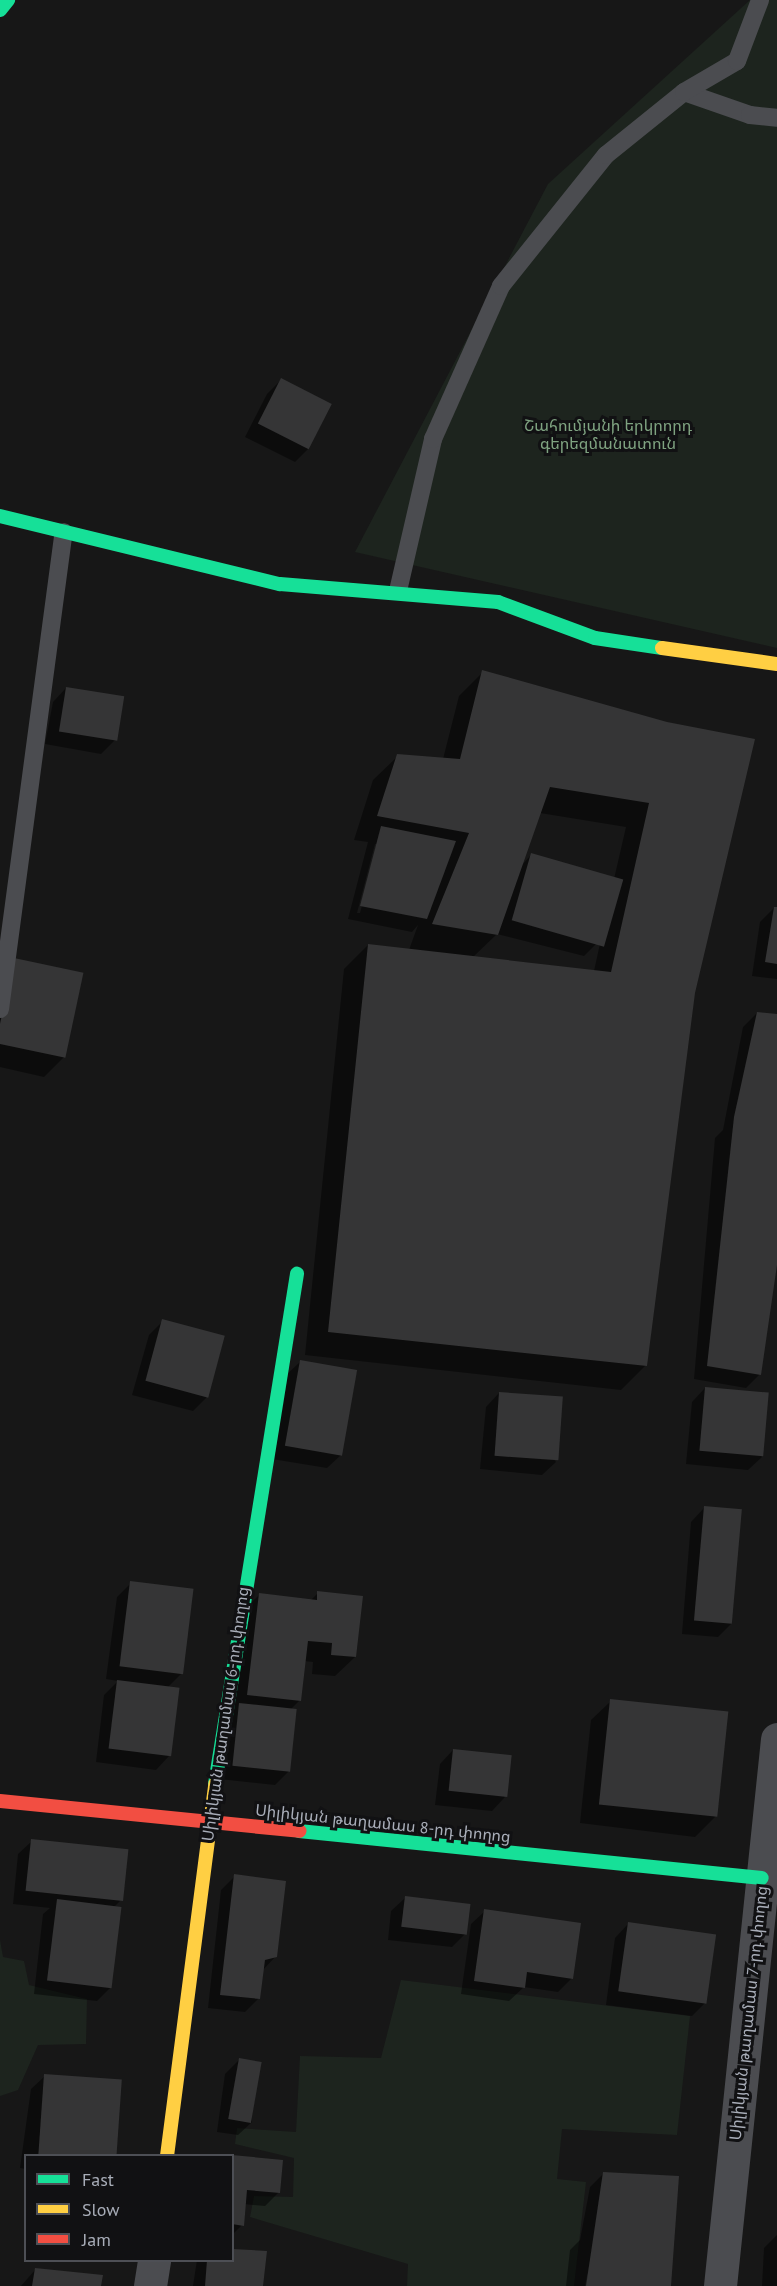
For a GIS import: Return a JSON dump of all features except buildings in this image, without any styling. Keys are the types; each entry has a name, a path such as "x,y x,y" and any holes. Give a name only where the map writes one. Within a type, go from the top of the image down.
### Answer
{"street":[{"path":"0,10 8,0"},
{"path":"0,516 64,532 182,556 280,585 398,591 498,602 595,638 651,650 777,664"},
{"name":"Սիլիկյան թաղամաս 6-րդ փողոց","path":"167,2154 208,1822 297,1275"},
{"name":"Սիլիկյան թաղամաս 7-րդ փողոց","path":"720,2286 777,1739"},
{"name":"Սիլիկյան թաղամաս 8-րդ փողոց","path":"0,1801 762,1878"},
{"path":"150,2286 154,2262"}],"lane":[{"path":"398,591 433,439 501,286 606,155 684,92 736,61 760,0"},
{"path":"684,92 750,115 777,118"},
{"path":"0,1009 64,532"}],"green space":[{"name":"Շահումյանի երկրորդ գերեզմանատուն","path":"750,0 777,0 777,648 355,552 548,184"},
{"path":"0,1940 3,1957 24,1961 29,1985 87,1999 86,2044 38,2045 18,2090 0,2096"},
{"path":"401,1980 690,2016 677,2135 562,2129 557,2179 586,2182 574,2286 407,2286 408,2264 250,2217 254,2196 293,2197 294,2158 235,2144 237,2128 296,2132 300,2056 381,2058"}],"traffic: fast":[{"path":"0,10 8,0"},
{"path":"0,516 280,584 498,602 595,638 662,648"},
{"path":"215,1784 297,1274"},
{"path":"299,1831 762,1878"}],"traffic: slow":[{"path":"662,648 777,664"},
{"path":"167,2154 215,1784"}],"traffic: jam":[{"path":"0,1801 299,1831"}]}
